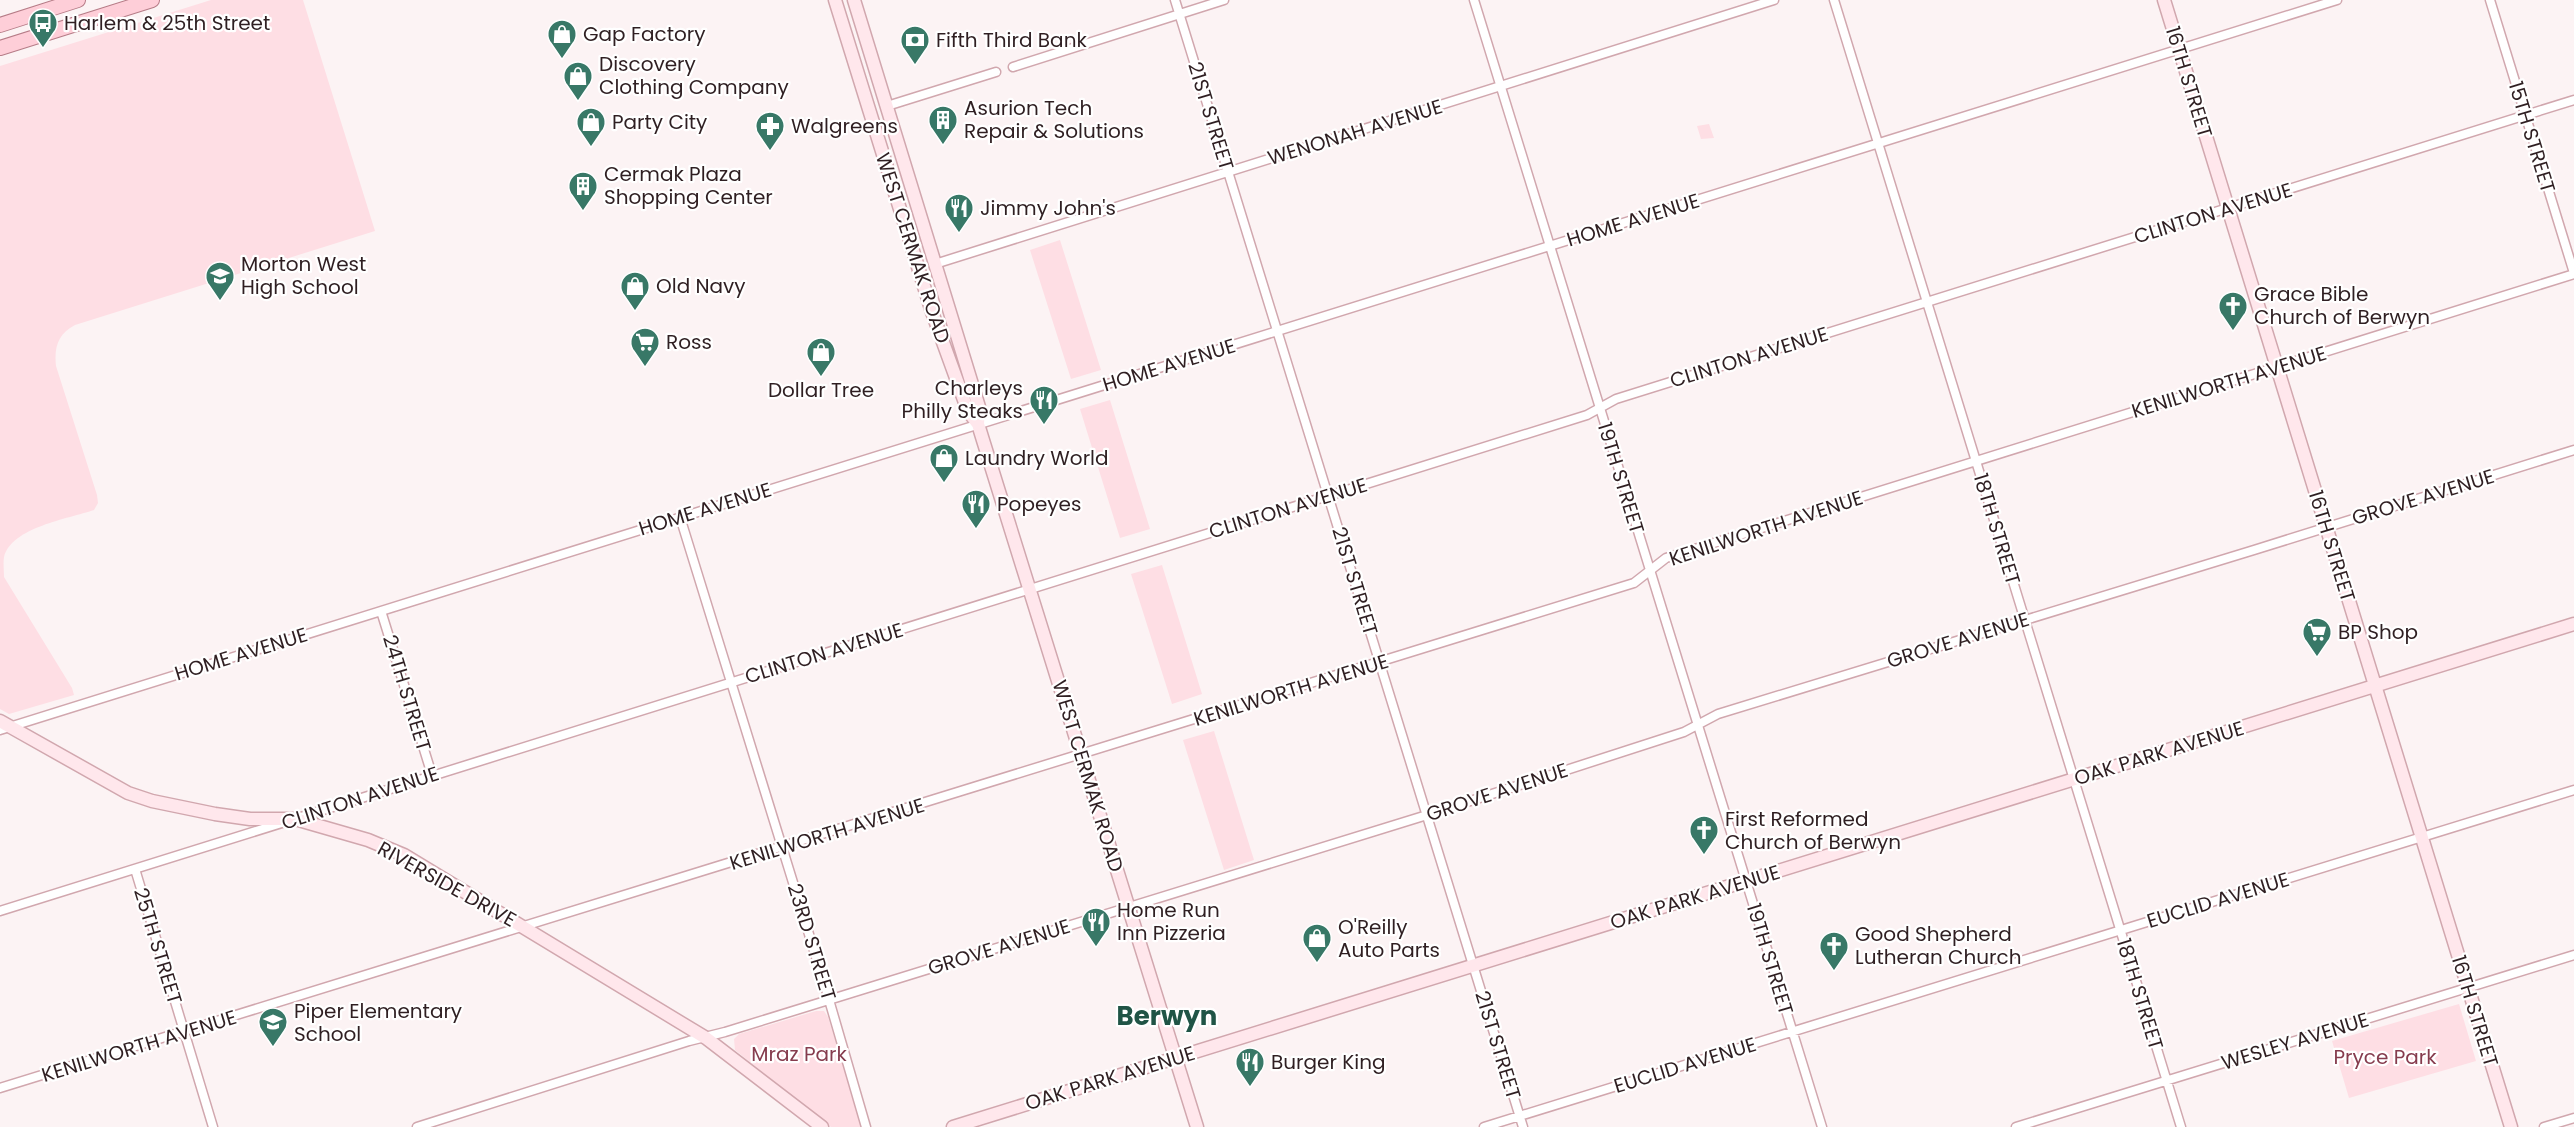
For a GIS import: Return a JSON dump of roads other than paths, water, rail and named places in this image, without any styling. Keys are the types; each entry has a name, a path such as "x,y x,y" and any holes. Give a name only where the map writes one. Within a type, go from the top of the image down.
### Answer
{"main road":[{"path":"0,26 61,3 78,0"},
{"path":"0,48 152,0"}],"street":[{"name":"WEST CERMAK ROAD","path":"835,0 932,312 968,411 978,424 1197,1127"},
{"name":"WEST CERMAK ROAD","path":"854,0 979,407 978,424"},
{"name":"21ST STREET","path":"1175,0 1523,1127"},
{"path":"1013,67 1224,0"},
{"name":"19TH STREET","path":"1474,0 1822,1127"},
{"name":"WENONAH AVENUE","path":"935,264 1774,0"},
{"name":"18TH STREET","path":"1834,0 2181,1127"},
{"name":"16TH STREET","path":"2164,0 2511,1127"},
{"name":"HOME AVENUE","path":"3,726 381,611 2337,0"},
{"name":"15TH STREET","path":"2490,0 2574,274"},
{"path":"61,3 69,27"},
{"path":"887,106 996,72"},
{"name":"CLINTON AVENUE","path":"0,911 1587,415 1614,399 2574,100"},
{"name":"KENILWORTH AVENUE","path":"0,1088 1634,583 1666,558 2574,274"},
{"name":"GROVE AVENUE","path":"417,1127 689,1041 706,1038 1427,815 1683,732 1718,714 2574,450"},
{"name":"23RD STREET","path":"680,517 830,999 866,1127"},
{"name":"24TH STREET","path":"381,611 432,775"},
{"name":"OAK PARK AVENUE","path":"953,1127 2574,624"},
{"name":"RIVERSIDE DRIVE","path":"3,726 128,793 152,801 250,819 295,819 368,840 404,855 706,1038 822,1127"},
{"name":"EUCLID AVENUE","path":"1484,1127 2574,790"},
{"name":"25TH STREET","path":"135,869 213,1127"},
{"name":"WESLEY AVENUE","path":"2016,1127 2574,955"},
{"path":"2544,1127 2574,1118"}],"place":[{"name":"Harlem & 25th Street","path":"43,48"},
{"name":"Gap Factory","path":"562,60"},
{"name":"Fifth Third Bank","path":"915,66"},
{"name":"Discovery Clothing Company","path":"578,102"},
{"name":"Asurion Tech Repair & Solutions","path":"943,146"},
{"name":"Party City","path":"591,148"},
{"name":"Walgreens","path":"770,152"},
{"name":"Cermak Plaza Shopping Center","path":"583,212"},
{"name":"Jimmy John's","path":"959,234"},
{"name":"Morton West High School","path":"220,302"},
{"name":"Old Navy","path":"635,312"},
{"name":"Grace Bible Church of Berwyn","path":"2233,332"},
{"name":"Ross","path":"645,368"},
{"name":"Dollar Tree","path":"821,378"},
{"name":"Charleys Philly Steaks","path":"1044,426"},
{"name":"Laundry World","path":"944,484"},
{"name":"Popeyes","path":"976,530"},
{"name":"BP Shop","path":"2317,658"},
{"name":"First Reformed Church of Berwyn","path":"1704,856"},
{"name":"Home Run Inn Pizzeria","path":"1096,948"},
{"name":"O'Reilly Auto Parts","path":"1317,964"},
{"name":"Good Shepherd Lutheran Church","path":"1834,972"},
{"name":"Piper Elementary School","path":"273,1048"},
{"name":"Burger King","path":"1250,1088"}],"district":[{"name":"Berwyn","path":"1167,1016"}],"park label":[{"name":"Mraz Park","path":"799,1054"},
{"name":"Pryce Park","path":"2385,1057"}]}
